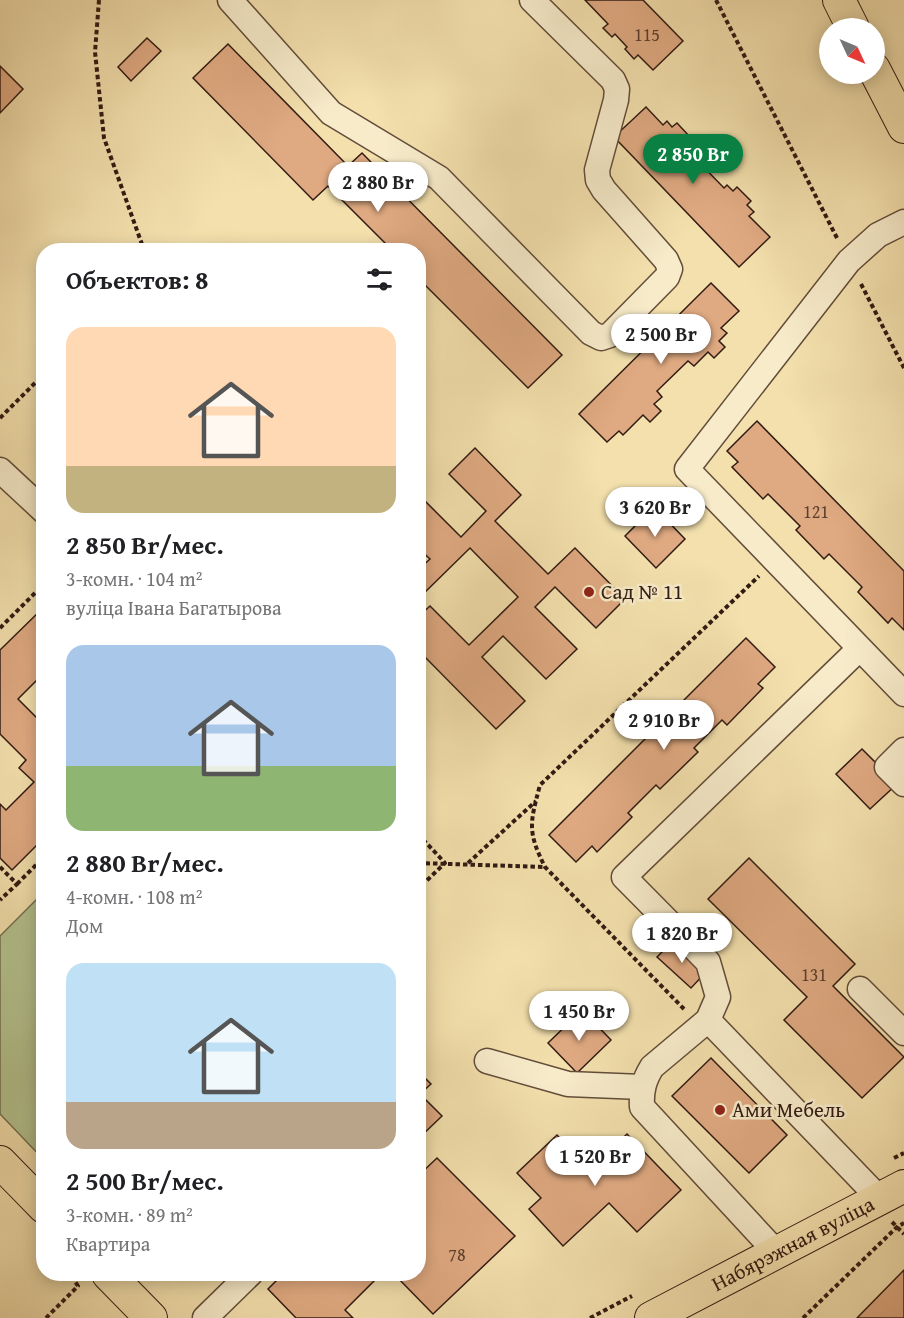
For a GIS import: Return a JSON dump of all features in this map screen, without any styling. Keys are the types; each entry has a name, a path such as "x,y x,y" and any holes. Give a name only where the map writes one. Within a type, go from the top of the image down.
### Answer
{"main road":[{"path":"839,0 848,18"},
{"path":"882,84 904,127"},
{"path":"0,1162 36,1199"},
{"name":"Набярэжная вуліца","path":"651,1318 776,1252 895,1196"},
{"path":"115,1281 150,1318"}],"lane":[{"path":"230,0 331,113 439,178 591,333 601,338 610,335 667,277 670,269 666,260 604,190 598,180 597,170 616,99 617,89 613,80 532,0"},
{"path":"904,222 878,235 849,261 687,469 904,693"},
{"path":"0,470 36,504"},
{"path":"776,1252 642,1107 642,1088 652,1067 704,1023 718,997 708,962 624,877 859,649"},
{"path":"904,750 887,767 904,784"},
{"path":"860,989 904,1033"},
{"path":"704,1023 895,1196"},
{"path":"487,1061 568,1084 642,1088"},
{"path":"205,1318 243,1281"}],"path":[{"path":"99,0 95,52 104,138 142,243"},
{"path":"716,0 904,368"},
{"path":"0,418 36,382"},
{"path":"704,1023 545,867 533,844 531,818 540,785 774,561"},
{"path":"0,628 36,592"},
{"path":"468,863 536,800"},
{"path":"426,843 445,863"},
{"path":"426,862 545,867"},
{"path":"426,881 445,863"},
{"path":"0,900 36,865"},
{"path":"0,867 17,884"},
{"path":"803,1318 897,1227 904,1223"},
{"path":"46,1318 78,1286 75,1281"}],"green space":[{"path":"36,900 36,1152 0,1114 0,936"}],"building":[{"path":"585,0 643,0 683,41 653,70 638,55 634,59 615,34 612,37 603,28 608,24"},
{"path":"147,38 161,51 131,81 118,67"},
{"path":"228,44 348,166 362,153 562,355 528,388 426,286 426,243 385,243 328,186 313,200 193,78"},
{"path":"0,66 23,89 0,113"},
{"path":"646,107 663,125 667,121 672,127 677,123 690,137 686,141 693,148 689,152 724,188 727,185 733,191 737,187 751,201 747,205 754,212 749,216 770,237 739,267 614,137"},
{"path":"711,283 739,311 721,328 727,333 719,341 725,347 714,358 708,352 694,366 688,361 657,391 662,397 654,404 661,411 650,422 643,415 623,435 619,431 607,442 579,414"},
{"path":"757,421 904,571 904,630 892,618 888,623 858,592 862,587 829,554 824,559 796,530 800,526 768,494 763,499 732,467 738,462 727,451"},
{"name":"Сад № 11","path":"475,448 521,495 495,521 548,574 575,548 625,599 596,628 555,587 535,607 577,649 546,679 503,636 482,657 525,701 496,729 426,658 426,610 430,606 469,645 518,597 470,548 426,591 426,563 430,559 426,555 426,502 461,537 486,511 449,474"},
{"path":"654,507 685,539 656,568 625,536"},
{"path":"36,615 36,681 18,699 36,717 36,846 12,870 0,858 0,804 6,810 34,782 19,768 26,760 0,734 0,650"},
{"path":"746,638 775,667 758,684 763,688 727,725 722,720 694,748 698,752 660,789 656,785 628,813 632,817 597,852 592,846 576,862 549,835"},
{"path":"862,749 897,784 870,809 836,774"},
{"path":"749,858 855,964 833,986 904,1057 862,1098 784,1020 807,997 708,899"},
{"path":"673,941 706,972 691,988 657,957"},
{"path":"582,1010 611,1040 577,1073 548,1043"},
{"path":"711,1058 787,1135 749,1173 672,1096"},
{"path":"426,1079 431,1084 426,1089"},
{"path":"426,1100 442,1116 426,1131"},
{"path":"627,1134 681,1190 637,1232 609,1203 563,1246 529,1209 541,1198 517,1173 557,1135 590,1169"},
{"path":"437,1158 515,1236 433,1314 401,1281 426,1281 426,1168"},
{"path":"904,1270 904,1318 857,1318"},
{"path":"276,1281 374,1281 345,1310 353,1318 296,1318 268,1289"}],"place":[{"name":"Сад № 11","path":"589,592"},
{"name":"Ами Мебель","path":"720,1110"}]}
